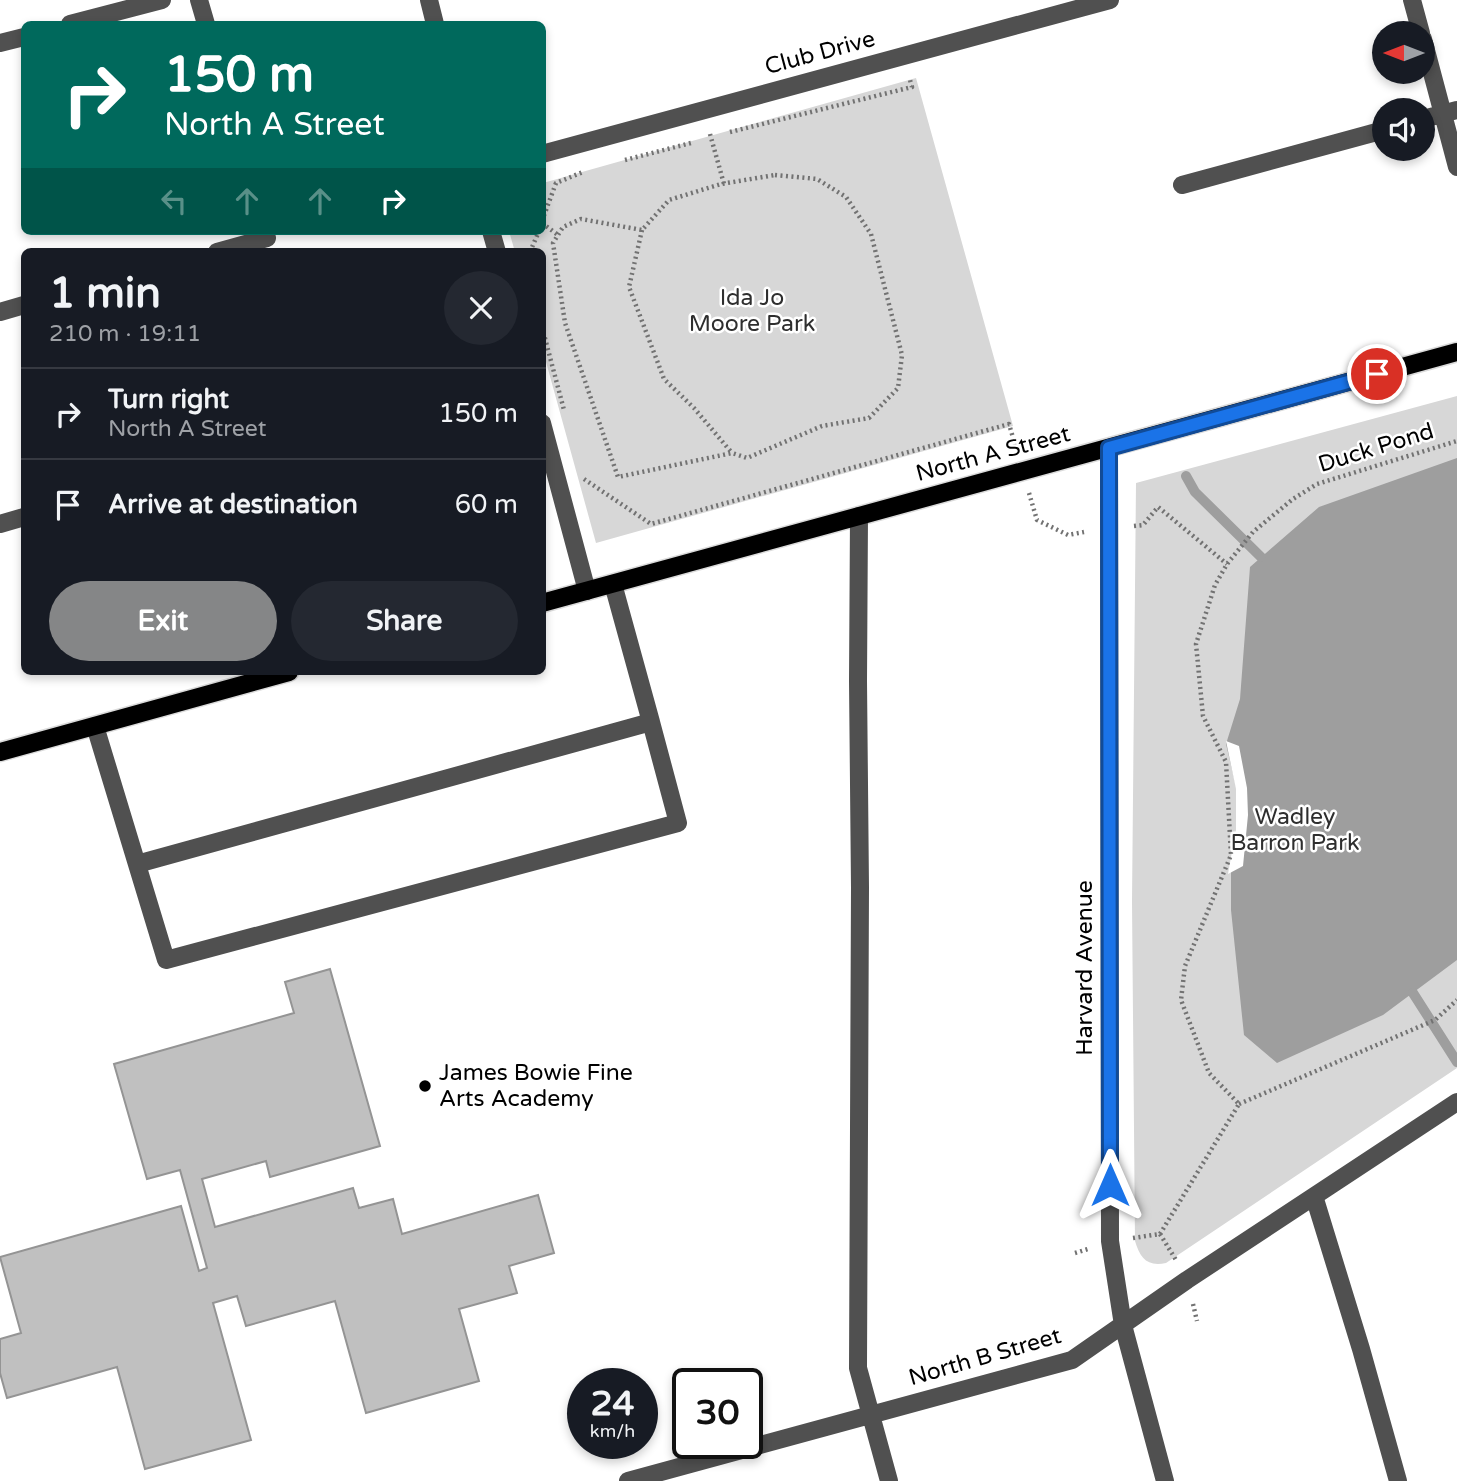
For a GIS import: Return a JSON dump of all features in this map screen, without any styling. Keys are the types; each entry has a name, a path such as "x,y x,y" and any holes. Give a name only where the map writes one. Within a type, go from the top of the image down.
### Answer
{"main road":[{"name":"North A Street","path":"546,602 1457,352"},
{"path":"0,752 278,675"}],"street":[{"path":"82,21 162,0"},
{"path":"199,0 205,21"},
{"path":"429,0 434,21"},
{"name":"Club Drive","path":"546,153 1110,0"},
{"path":"1412,0 1418,21"},
{"path":"0,43 21,38"},
{"path":"1435,71 1450,112 1457,167"},
{"path":"1182,185 1372,133"},
{"path":"234,248 268,240"},
{"path":"0,312 21,306"},
{"path":"546,438 587,591"},
{"name":"Harvard Avenue","path":"1109,448 1110,1241 1123,1325 1165,1481"},
{"path":"859,516 858,1368 890,1481"},
{"path":"0,524 21,518"},
{"path":"95,726 166,960 678,823 613,584"},
{"path":"137,864 651,722"},
{"name":"North B Street","path":"628,1481 1072,1360 1457,1102"},
{"path":"1314,1196 1398,1481"}],"path":[{"path":"620,162 711,136 912,87 903,56"},
{"path":"703,110 724,184"},
{"path":"546,211 556,183 594,169"},
{"path":"642,230 581,219 563,227 553,243 565,323 618,477 732,453 747,458 822,426 869,418 898,388 902,355 871,234 846,197 817,179 775,176 724,184 669,200 642,230 629,287 664,379 694,408 732,453"},
{"path":"546,225 558,234"},
{"path":"546,342 566,419"},
{"path":"580,468 584,479 651,524 1009,424 1037,520 1068,535 1143,525 1158,507 1227,564"},
{"name":"Duck Pond","path":"1239,1104 1209,1073 1181,1000 1185,967 1231,855 1226,762 1203,716 1196,644 1215,585 1227,564 1253,532 1293,499 1317,484 1457,441"},
{"path":"1160,1234 1239,1104 1436,1020 1457,1000"}],"green space":[{"name":"Ida Jo Moore Park","path":"916,78 1013,426 596,543 546,362 546,248 514,248 510,235 546,235 546,182"},
{"name":"Wadley Barron Park","path":"1457,396 1457,1068 1166,1263 1154,1264 1145,1260 1135,1241 1132,902 1136,483"}],"shaded area":[{"path":"1457,458 1457,960 1383,1015 1277,1063 1244,1035 1231,910 1237,790 1226,744 1240,699 1250,567 1319,507"}],"pier":[{"path":"1226,741 1239,746 1247,788 1248,815 1243,866 1228,874 1236,829 1236,789"}],"building":[{"path":"330,969 380,1146 270,1177 266,1161 202,1179 215,1227 353,1188 359,1208 393,1199 402,1234 538,1195 554,1253 509,1266 517,1293 459,1309 479,1381 366,1413 335,1301 246,1326 237,1296 213,1303 251,1440 145,1469 117,1367 7,1398 0,1373 0,1339 21,1333 0,1257 181,1206 199,1271 207,1268 180,1170 147,1179 114,1064 294,1013 285,982"}],"waterway":[{"path":"1186,476 1195,492 1261,557"},
{"path":"1413,993 1457,1062"}],"place":[{"name":"James Bowie Fine Arts Academy","path":"425,1086"}],"route":[{"path":"1110,1185 1109,448 1377,374"}]}
